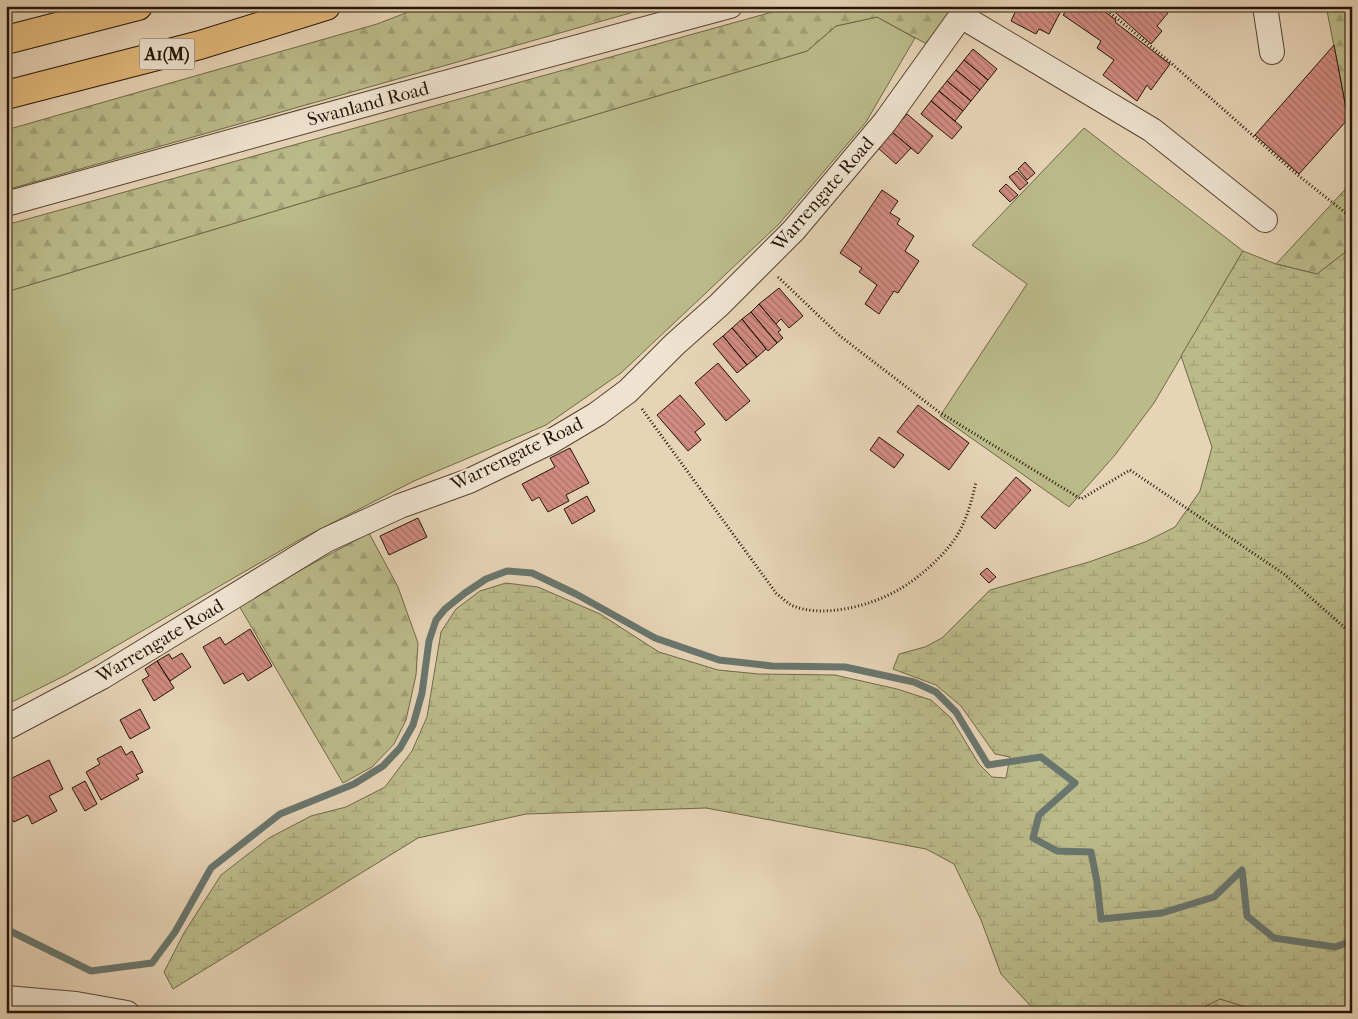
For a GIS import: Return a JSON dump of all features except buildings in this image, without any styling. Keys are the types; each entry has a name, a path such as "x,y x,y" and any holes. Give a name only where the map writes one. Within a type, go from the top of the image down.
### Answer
{"highway":[{"path":"6,40 138,6"},
{"name":"A1(M)","path":"6,96 200,45 326,6"}],"street":[{"name":"Swanland Road","path":"6,204 730,6"},
{"path":"1265,6 1272,52"},
{"path":"963,11 1152,130 1265,220"},
{"name":"Warrengate Road","path":"6,728 102,677 326,540 400,506 469,482 550,442 597,414 628,391 762,263 832,187 885,122 963,11"},
{"path":"6,998 76,1004 127,1013"}],"path":[{"path":"1102,6 1172,63 1294,172 1352,218"},
{"path":"762,263 840,336 939,412 1081,498 1130,470 1284,574 1352,634"},
{"path":"628,391 776,593 791,604 816,611 840,609 877,600 898,590 923,573 958,534 968,512 976,482"}],"green space":[{"path":"424,6 655,6 6,190 6,130 377,24"},
{"path":"794,6 956,6 934,48 877,17 836,26 807,51 6,292 6,225"},
{"path":"1326,6 1352,6 1352,137"},
{"path":"877,17 915,38 866,122 779,224 621,373 546,425 414,481 301,539 66,675 6,705 6,292 807,51 836,26"},
{"path":"1084,128 1243,251 1154,403 1115,455 1069,507 940,416 1027,284 972,245"},
{"path":"1352,182 1352,247 1317,274 1276,264"},
{"path":"1352,247 1352,1013 1253,1013 1246,1007 1220,999 1192,1013 1037,1013 1001,974 981,920 954,864 926,849 706,808 526,814 418,838 173,989 164,972 184,933 221,875 269,838 311,816 346,807 385,787 412,751 427,717 441,632 456,609 480,591 506,583 538,587 600,614 659,652 718,670 759,674 835,675 897,689 931,700 951,718 979,764 992,777 1006,778 1010,757 995,754 961,706 936,685 893,669 899,654 925,647 942,638 990,590 1089,562 1145,542 1175,527 1200,491 1212,447 1181,356 1243,251 1276,264 1317,274"},
{"path":"369,533 398,587 418,643 416,675 406,720 394,744 372,767 343,783 238,604"},
{"path":"1220,999 1246,1007 1253,1013 1192,1013"}],"waterway":[{"path":"6,929 91,971 152,963 175,932 211,868 280,814 354,784 383,766 400,748 413,725 422,693 429,641 436,620 445,609 465,593 486,579 507,571 532,573 576,594 655,638 719,660 772,666 845,667 914,682 936,692 956,712 988,765 1041,757 1075,783 1039,815 1033,838 1057,851 1091,852 1097,882 1101,919 1162,913 1214,897 1242,870 1247,916 1274,938 1335,947 1352,941"}]}
